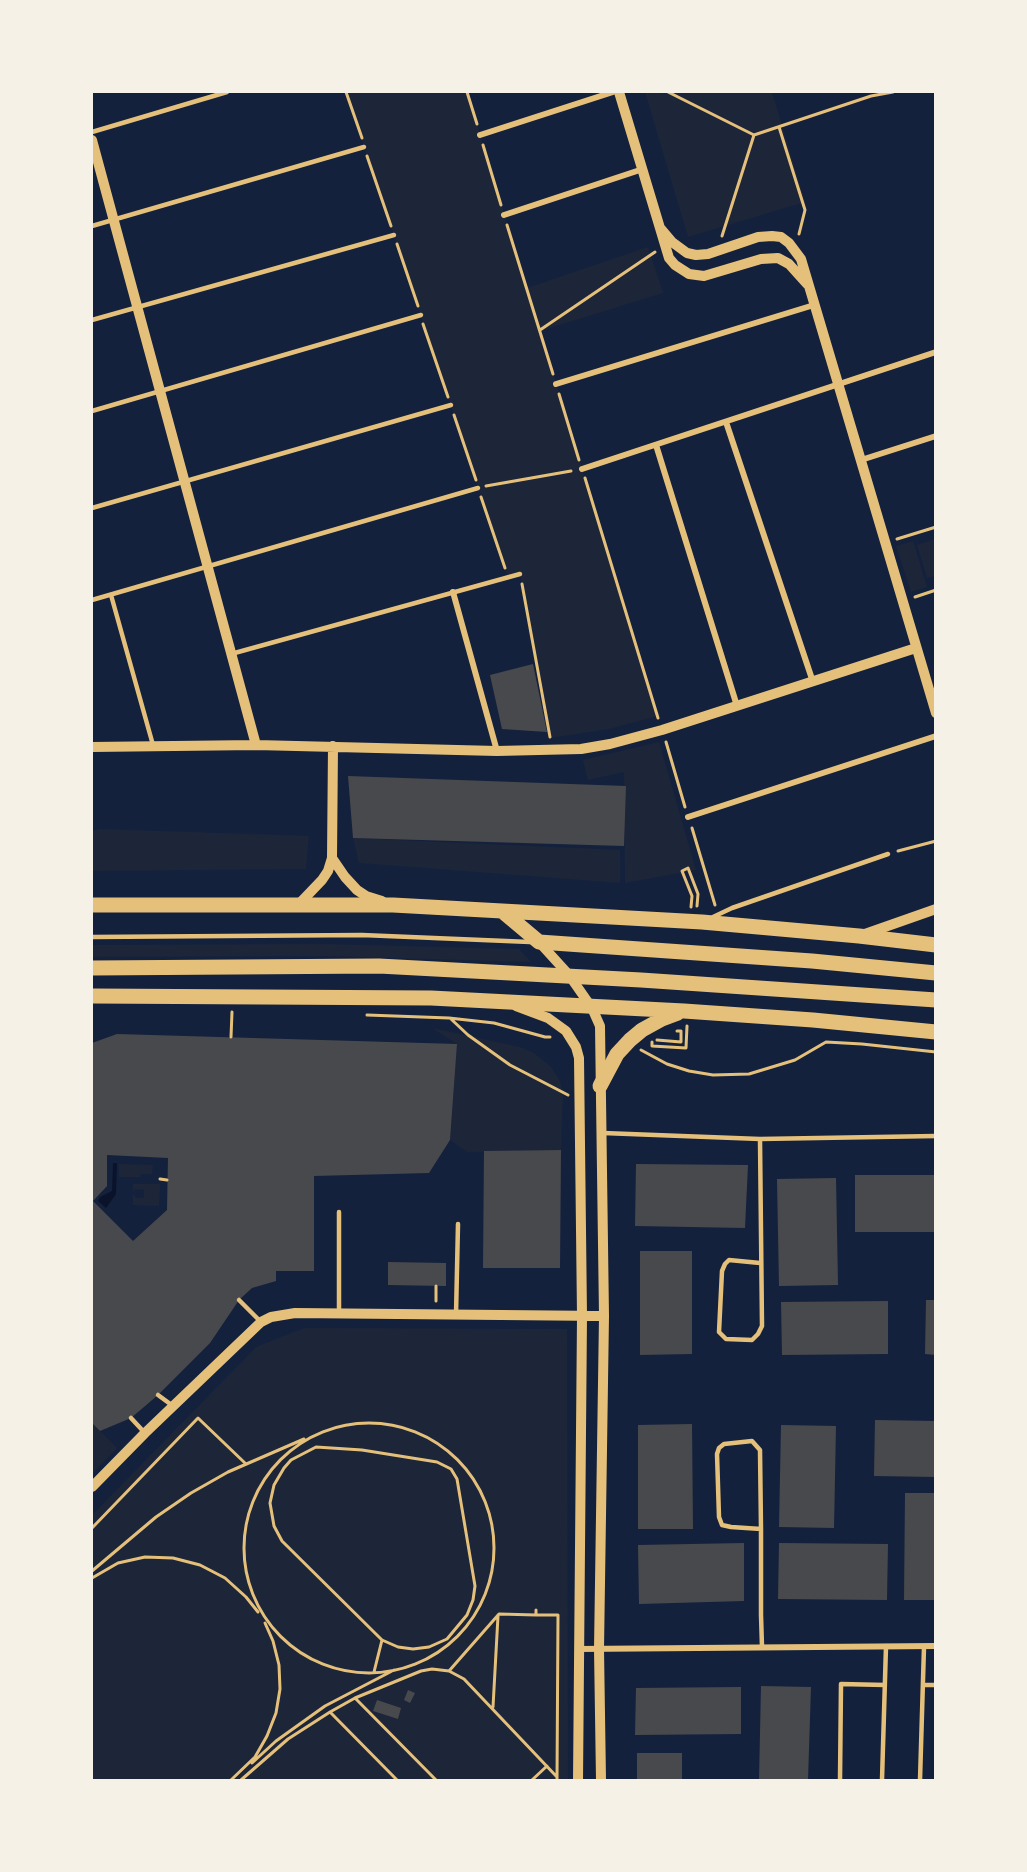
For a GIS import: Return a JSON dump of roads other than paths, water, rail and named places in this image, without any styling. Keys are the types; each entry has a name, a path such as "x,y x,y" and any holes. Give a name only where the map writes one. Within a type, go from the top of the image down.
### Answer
{"highway":[{"path":"92,906 393,905 702,922 936,945"},
{"path":"502,911 539,942 812,961 936,973"},
{"path":"92,968 379,966 569,975 936,1000"},
{"path":"92,996 326,996 508,1002 813,1020 936,1032"},
{"path":"600,1086 612,1061 630,1040 662,1019 684,1011"}],"street":[{"path":"480,135 613,92"},
{"path":"619,92 669,258 675,265 689,274 704,276 761,259 778,258 789,264 809,287"},
{"path":"92,140 256,745"},
{"path":"504,215 642,169"},
{"path":"661,229 672,242 687,253 696,255 717,251 758,237 781,237 795,250 801,260 936,713"},
{"path":"556,384 814,304"},
{"path":"582,469 936,352"},
{"path":"726,422 813,682"},
{"path":"861,460 936,436"},
{"path":"656,445 737,706"},
{"path":"453,592 497,751"},
{"path":"92,747 256,745 497,751 581,749 662,730 916,648"},
{"path":"688,817 936,736"},
{"path":"299,904 322,880 332,858 333,746"},
{"path":"332,858 345,878 357,890 366,896 393,905"},
{"path":"859,936 936,909"},
{"path":"539,942 569,975 592,1008 600,1026 604,1316 599,1649 601,1780"},
{"path":"508,1002 548,1018 566,1031 576,1047 579,1058 582,1316 578,1780"},
{"path":"92,1487 145,1432 261,1322 279,1315 339,1313 604,1316"},
{"path":"578,1649 936,1646"}],"lane":[{"path":"92,132 227,92"},
{"path":"92,226 364,147"},
{"path":"92,320 394,235"},
{"path":"92,411 421,315"},
{"path":"92,508 451,405"},
{"path":"92,600 478,488"},
{"path":"231,654 520,574"},
{"path":"111,595 154,747"},
{"path":"702,922 732,908 888,854"},
{"path":"92,937 362,935 539,942"},
{"path":"600,1132 760,1139 936,1136"},
{"path":"760,1139 762,1326 752,1340 726,1339 719,1332 722,1271 725,1264 729,1260 760,1263"},
{"path":"339,1212 339,1313"},
{"path":"456,1315 458,1224"},
{"path":"239,1300 261,1322"},
{"path":"158,1395 173,1406"},
{"path":"131,1418 145,1432"},
{"path":"761,1529 722,1525 719,1517 717,1454 719,1448 724,1444 752,1441 760,1450 761,1529 762,1647"},
{"path":"882,1780 886,1646"},
{"path":"920,1780 924,1647"},
{"path":"840,1780 841,1684 885,1685"},
{"path":"923,1685 936,1686"}]}
